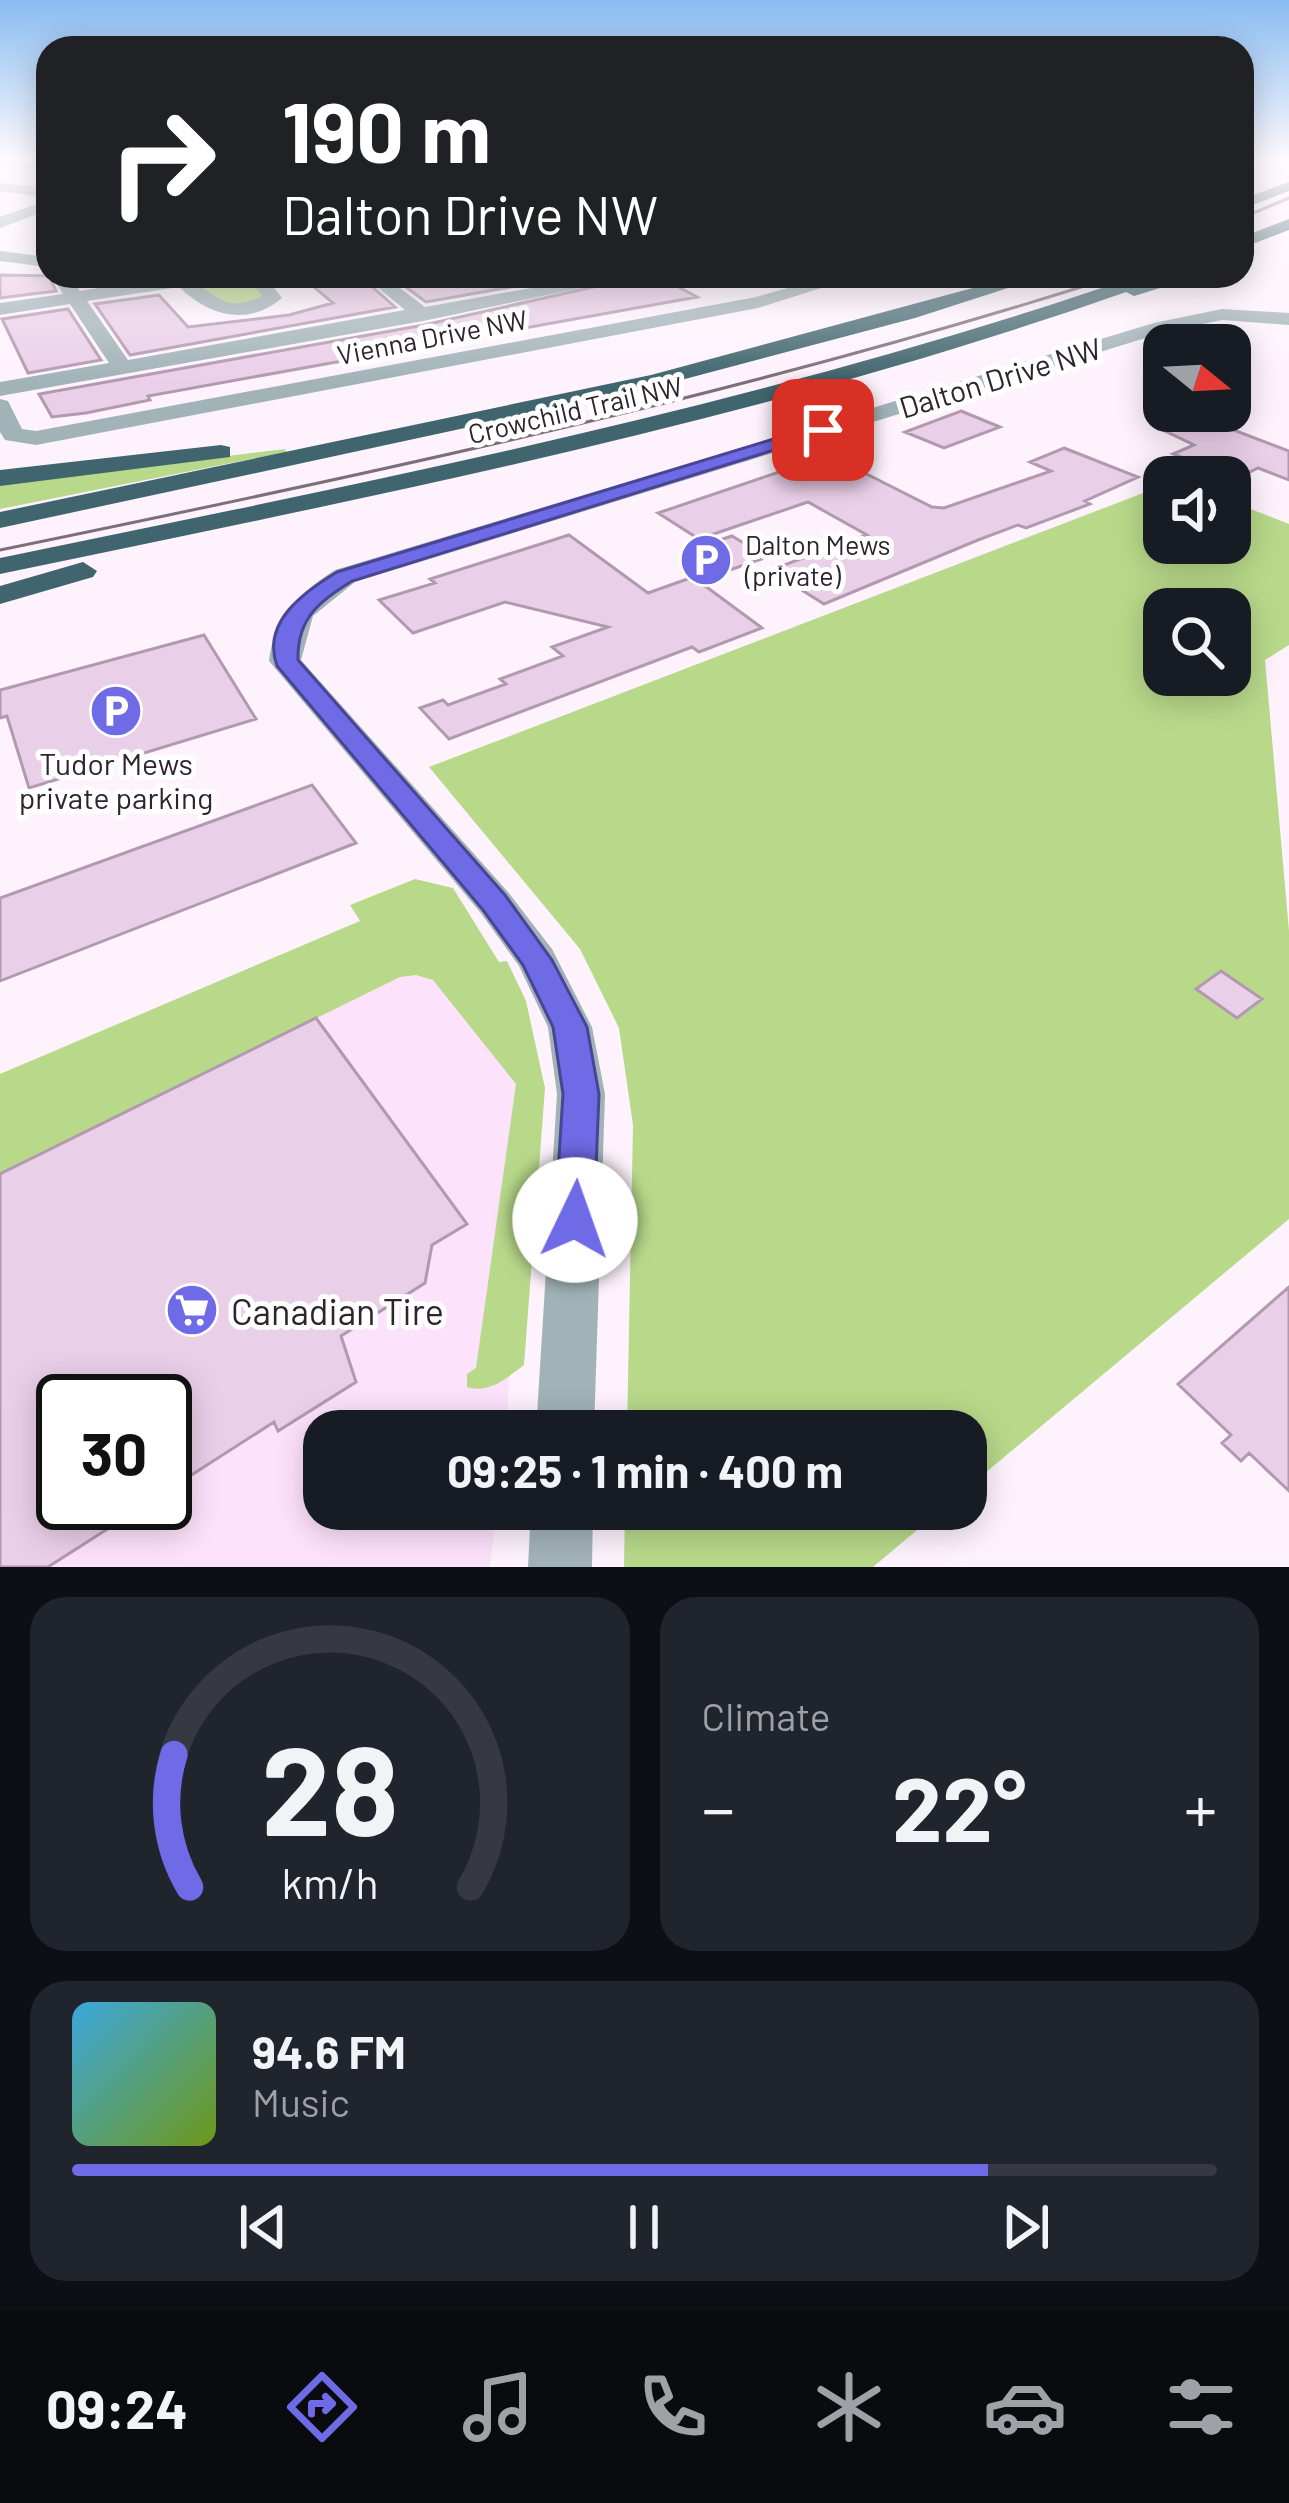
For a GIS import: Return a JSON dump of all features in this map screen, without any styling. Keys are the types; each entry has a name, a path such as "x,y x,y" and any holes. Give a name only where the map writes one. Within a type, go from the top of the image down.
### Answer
{"highway":[{"path":"1254,255 1289,243"},
{"name":"Crowchild Trail NW","path":"0,520 405,439 808,340 993,288"},
{"name":"Crowchild Trail NW","path":"0,566 382,485 802,385 1124,288"},
{"path":"1112,293 1156,288"},
{"path":"0,478 161,462 338,433 808,340"},
{"path":"0,596 349,502 382,485"}],"street":[{"path":"7,257 36,247"},
{"path":"69,288 122,367"},
{"path":"0,309 128,288"},
{"path":"190,288 207,306 239,308 264,303 274,295 267,288"},
{"path":"389,288 424,315"},
{"path":"511,288 583,335"},
{"path":"0,388 555,288"},
{"name":"Vienna Drive NW","path":"0,406 13,435 22,439 758,302 808,288"},
{"name":"Dalton Drive NW","path":"566,1410 581,1094 570,1027 536,960 494,902 286,661 286,638 293,618 314,596 344,577 1102,347 1184,317 1226,312 1289,319"},
{"path":"560,1567 561,1530"}],"shaded area":[{"name":"Canadian Tire","path":"467,940 529,1076 507,1410 303,1410 303,1530 494,1530 490,1567 0,1567 0,1174"}],"green space":[{"path":"203,288 257,288 264,294 234,304"},
{"path":"286,452 0,509 0,484"},
{"path":"1143,493 1143,564 1251,564 1251,509 1289,524 1289,645 1265,660 1289,931 1289,1219 987,1471 987,1410 627,1410 633,1125 619,1028 580,949 429,767"},
{"path":"415,879 453,888 499,962 507,961 526,1001 545,1088 524,1365 483,1388 467,1387 467,1374 476,1368 516,1084 433,980 400,977 0,1174 0,1074 360,921 350,905"},
{"path":"625,1530 917,1530 873,1567 624,1567"}],"building":[{"path":"0,275 36,276 36,288 56,291 0,298"},
{"path":"315,288 374,288 395,307 130,355 95,304 159,295 188,327 289,315 333,303"},
{"path":"407,288 505,288 426,302"},
{"path":"589,288 680,288 697,297 148,396 150,400 86,413 52,417 39,394 424,325"},
{"path":"68,309 101,360 28,373 2,319"},
{"path":"961,411 1000,427 944,448 905,432"},
{"path":"1167,432 1239,432 1289,451 1289,480 1258,468 1251,472 1251,456 1173,454 1194,445"},
{"path":"1064,448 1138,477 1085,501 1090,504 978,540 824,604 770,570 867,535 808,502 699,539 658,513 829,455 932,507 944,508 1051,471 1030,462"},
{"path":"569,535 648,593 693,577 762,628 699,652 692,647 449,739 420,708 443,700 448,705 506,684 500,679 563,656 552,647 608,627 505,602 413,633 379,600"},
{"path":"732,536 767,557 721,573 686,551"},
{"path":"204,635 256,719 29,788 7,716 0,718 0,690"},
{"path":"312,785 356,843 0,981 0,898"},
{"path":"1221,971 1262,999 1237,1018 1196,989"},
{"name":"Canadian Tire","path":"316,1018 467,1224 432,1245 425,1283 341,1336 356,1382 311,1410 303,1410 303,1415 278,1431 274,1422 192,1475 192,1374 36,1374 36,1530 106,1530 48,1567 0,1567 0,1174"},
{"path":"1289,1287 1289,1491 1249,1453 1241,1461 1222,1443 1231,1435 1178,1384"}],"tram line":[{"path":"0,550 562,428 840,357 1077,288"}],"place":[{"name":"Dalton Mews (private)","path":"706,560"},
{"name":"Tudor Mews private parking","path":"116,711"},
{"name":"Canadian Tire","path":"192,1310"}],"route":[{"path":"575,1220 581,1094 570,1027 536,960 494,902 286,661 286,638 293,618 314,596 344,577 823,430"}]}
